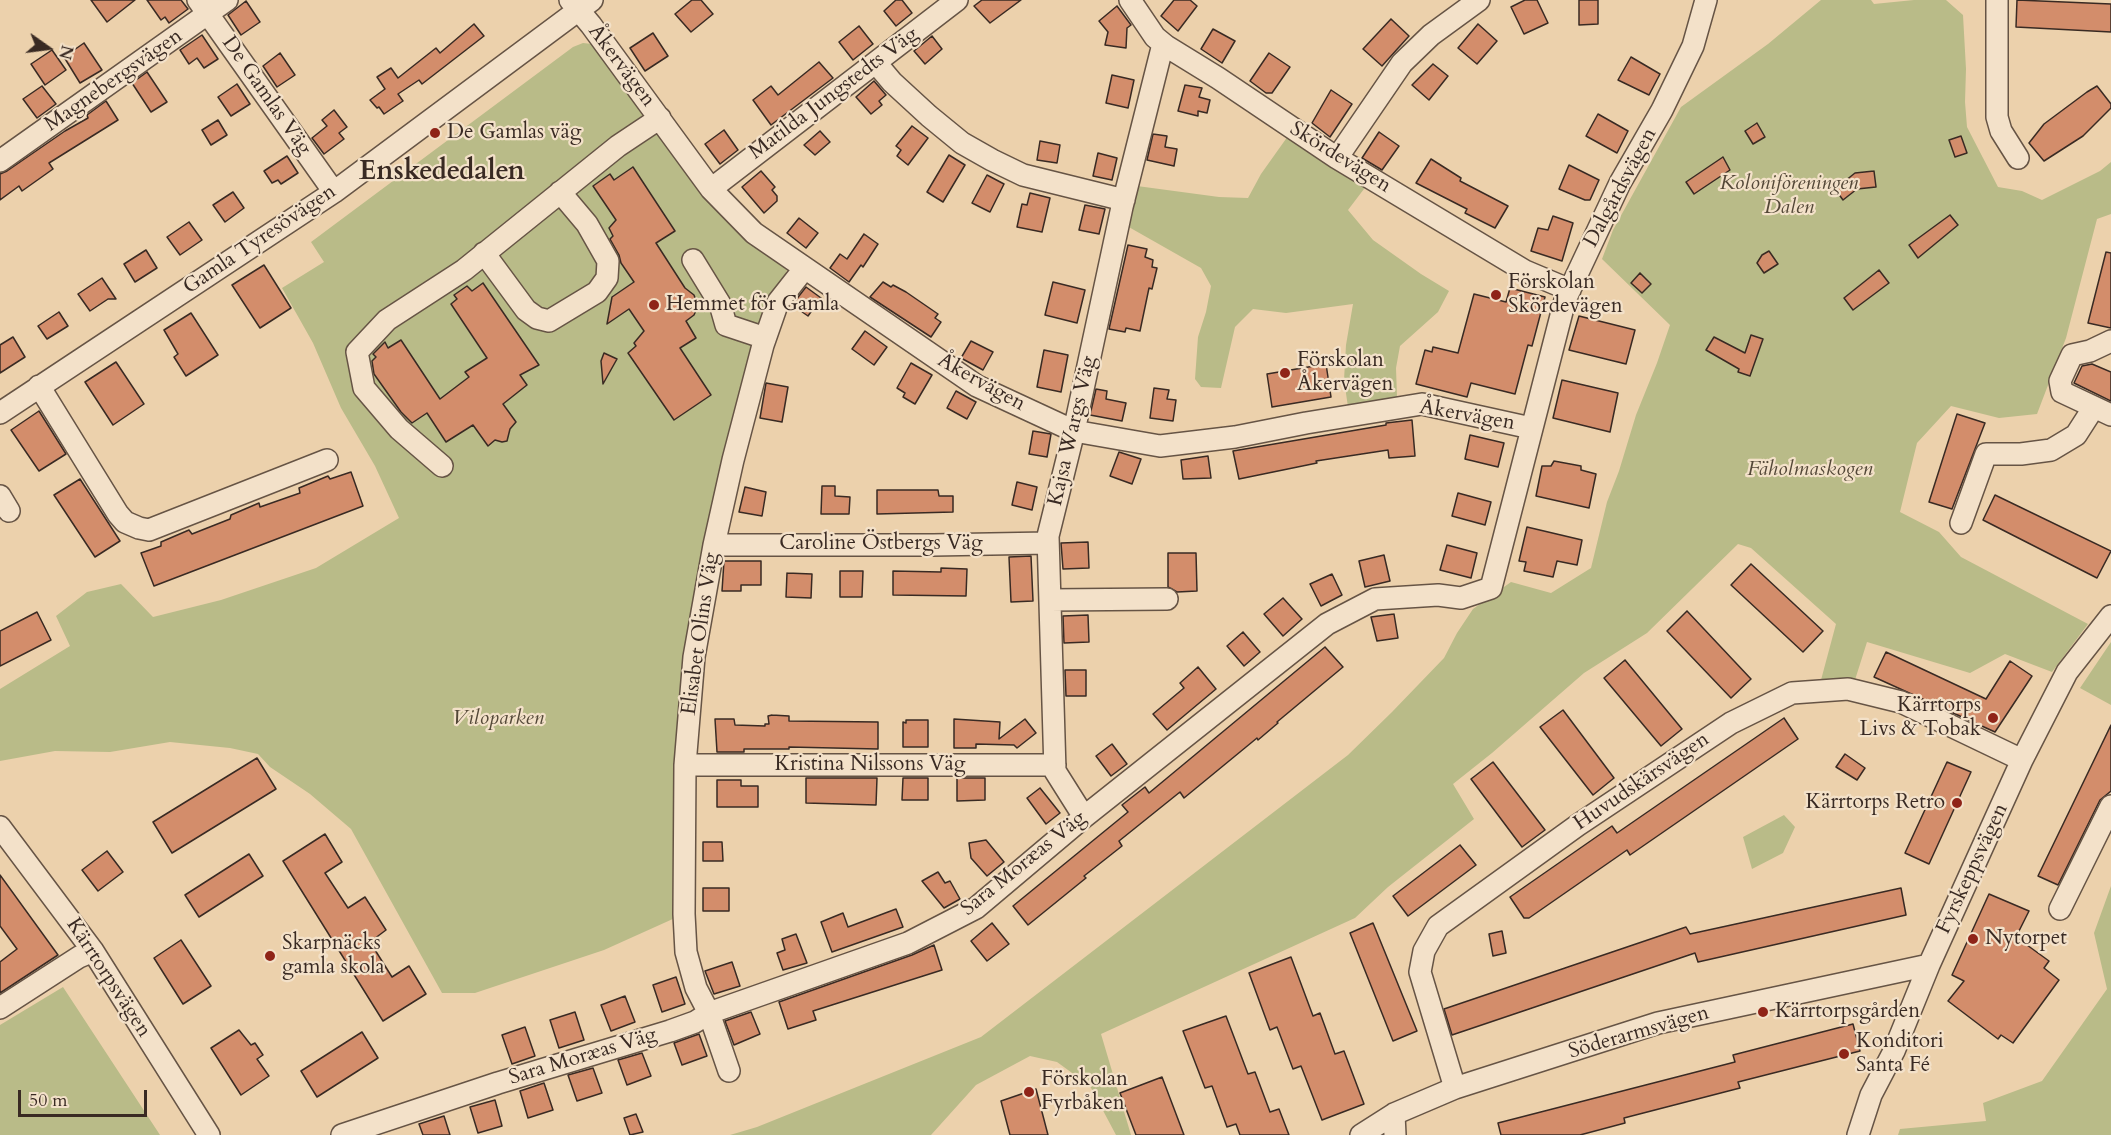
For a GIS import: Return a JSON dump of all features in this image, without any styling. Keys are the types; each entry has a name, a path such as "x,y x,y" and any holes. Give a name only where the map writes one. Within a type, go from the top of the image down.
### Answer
{"street":[{"name":"Magnebergsvägen","path":"0,161 203,7 227,0"},
{"name":"Matilda Jungstedts Väg","path":"711,189 957,0"},
{"name":"Skördevägen","path":"1130,0 1155,37 1163,44 1337,158 1526,271 1570,290"},
{"path":"1337,158 1402,63 1431,35 1479,0"},
{"name":"Dalgårdsvägen","path":"1491,588 1565,300 1620,183 1662,110 1693,46 1706,0"},
{"path":"1997,0 1997,117 2001,131 2018,158"},
{"name":"Åkervägen","path":"580,3 711,189 754,233 977,386 1074,431 1160,446 1235,437 1422,404 1531,428"},
{"name":"Gamla Tyresövägen","path":"0,413 334,192 580,3"},
{"name":"De Gamlas Väg","path":"203,7 334,192"},
{"name":"Kajsa Wargs Väg","path":"1084,816 1055,771 1048,536 1074,431 1124,200 1163,44"},
{"path":"876,63 892,82 929,116 962,143 992,160 1023,175 1124,200"},
{"path":"442,466 399,429 364,388 357,352 387,320 464,270 618,146 660,118"},
{"path":"484,253 526,310 537,318 549,321 597,291 607,278 608,261 587,224 560,192"},
{"path":"693,261 720,304 726,325 765,339"},
{"name":"Elisabet Olins Väg","path":"729,1071 709,1013 696,988 686,952 685,765 694,657 714,545 733,460 765,339 778,302 804,269"},
{"path":"1961,522 1986,454 2021,454 2051,450 2076,435 2103,411 2062,392 2060,381 2072,355 2090,351 2111,341"},
{"path":"39,387 118,514 125,522 139,528 149,530 327,460"},
{"name":"Caroline Östbergs Väg","path":"714,545 1048,543"},
{"name":"Sara Moræas Väg","path":"342,1135 498,1083 670,1031 695,1022 709,1013 908,943 976,908 1084,816 1327,624 1375,599 1438,595 1461,598 1491,588"},
{"path":"1050,600 1167,599"},
{"name":"Fyrskeppsvägen","path":"1858,1135 1871,1095 1894,1051 1929,964 2022,760 2067,672 2111,616"},
{"name":"Huvudskärsvägen","path":"1455,1088 1420,972 1424,951 1438,926 1578,825 1731,723 1792,693 1848,689 1901,702 2022,760"},
{"name":"Kristina Nilssons Väg","path":"685,765 1055,765"},
{"path":"2060,909 2111,806"},
{"name":"Kärrtorpsvägen","path":"0,827 93,951 209,1135"},
{"path":"0,1008 79,957 93,951"},
{"name":"Söderarmsvägen","path":"1361,1135 1394,1114 1455,1088 1658,1023 1929,964"},
{"path":"1394,1114 1395,1135"}],"green space":[{"name":"Fäholmaskogen","path":"1821,0 1871,0 1874,4 1946,0 1963,15 1967,127 1998,187 2022,191 2042,200 2100,171 2111,162 2111,214 2097,219 2066,338 2037,414 1999,418 1951,406 1917,443 1900,512 1939,532 1961,557 2088,624 2052,672 2005,654 1970,673 1867,642 1854,683 1821,680 1836,624 1751,548 1738,544 1647,633 1584,673 1453,784 1474,819 1388,887 1355,918 1101,1034 1131,1135 1116,1135 1090,1086 1057,1062 1030,1056 976,1085 931,1135 730,1135 757,1127 981,1037 1348,755 1444,658 1473,609 1511,582 1551,593 1591,568 1607,502 1636,415 1670,325 1602,259 1613,230 1681,107 1768,44"},
{"name":"Viloparken","path":"583,43 592,44 787,270 784,280 766,303 750,353 707,544 675,781 675,918 604,950 475,993 442,993 351,829 310,794 270,767 258,754 230,748 170,742 110,752 55,751 0,761 0,689 70,646 56,616 87,592 121,584 153,617 221,600 316,568 399,518 375,466 341,408 313,343 282,288 324,262 311,242 573,47"},
{"path":"1288,136 1367,185 1348,210 1373,240 1449,291 1438,312 1400,346 1396,368 1397,397 1348,407 1344,380 1346,345 1353,304 1286,313 1253,309 1235,327 1221,388 1201,387 1195,379 1198,337 1211,286 1201,268 1127,226 1137,186 1219,197 1248,198 1261,174"},
{"path":"2111,642 2111,705 2080,688"},
{"path":"1784,815 1795,827 1783,853 1752,869 1743,837"},
{"path":"2111,886 2111,1135 1898,1135 1900,1129 1986,1121 1983,1103 2042,1081 2107,989 2094,933"},
{"path":"63,987 160,1135 0,1135 0,1025"}],"building":[{"path":"91,0 135,0 107,22"},
{"path":"147,0 181,0 188,9 169,23 165,17 161,20"},
{"path":"692,0 701,0 713,14 691,32 675,14"},
{"path":"896,0 902,0 912,13 896,26 884,11"},
{"path":"982,0 1021,0 990,23 974,6"},
{"path":"1174,0 1190,0 1197,6 1178,31 1161,16"},
{"path":"1525,0 1537,0 1548,23 1524,34 1511,7"},
{"path":"1579,0 1598,0 1598,24 1579,25"},
{"path":"2017,0 2111,4 2111,32 2016,27"},
{"path":"246,1 260,22 241,35 228,15"},
{"path":"1117,6 1131,25 1127,28 1126,48 1105,45 1108,32 1099,21"},
{"path":"1391,19 1409,36 1382,66 1363,49"},
{"path":"474,24 484,36 422,84 419,80 398,94 403,101 384,114 370,100 385,89 377,77 391,68 398,78 436,48 440,53"},
{"path":"1478,24 1497,41 1477,64 1458,48"},
{"path":"859,26 873,44 853,60 839,42"},
{"path":"1213,29 1235,41 1222,63 1201,49"},
{"path":"653,33 668,56 645,71 630,48"},
{"path":"202,35 218,59 204,68 197,58 189,64 180,50"},
{"path":"932,36 942,49 925,64 914,51"},
{"path":"84,43 102,70 80,83 64,57"},
{"path":"52,50 66,70 45,85 31,64"},
{"path":"280,53 295,75 277,87 263,66"},
{"path":"1269,53 1290,67 1272,93 1266,93 1250,81"},
{"path":"1631,57 1660,74 1649,95 1618,80"},
{"path":"819,62 833,78 771,125 753,100 771,86 778,95"},
{"path":"1433,64 1448,76 1429,100 1412,85"},
{"path":"147,72 167,102 151,112 132,83"},
{"path":"1112,75 1134,80 1128,108 1106,103"},
{"path":"874,81 886,95 879,101 882,105 871,114 856,97"},
{"path":"237,84 250,104 231,116 218,97"},
{"path":"1185,85 1202,88 1199,97 1210,100 1207,113 1198,111 1198,116 1178,111"},
{"path":"42,86 56,104 37,118 23,99"},
{"path":"2097,86 2111,104 2111,108 2083,136 2044,161 2029,143 2044,124"},
{"path":"1331,90 1352,104 1330,137 1312,123"},
{"path":"106,101 118,120 49,163 53,169 22,191 19,186 0,200 0,174 88,118 87,115"},
{"path":"334,110 347,127 339,133 344,139 324,154 312,138 327,126 322,120"},
{"path":"1598,114 1628,131 1617,153 1586,136"},
{"path":"218,120 227,135 211,145 202,130"},
{"path":"1757,123 1765,137 1753,144 1745,131"},
{"path":"912,126 928,138 908,165 897,156 901,150 896,146"},
{"path":"724,130 738,150 720,164 705,144"},
{"path":"820,131 830,142 815,155 804,145"},
{"path":"1379,132 1399,146 1382,170 1362,158"},
{"path":"1153,134 1167,136 1165,147 1177,149 1174,166 1147,160"},
{"path":"1961,136 1967,153 1955,157 1949,140"},
{"path":"1040,141 1060,145 1057,163 1037,160"},
{"path":"1098,153 1117,158 1112,180 1093,176"},
{"path":"949,155 965,165 943,202 927,192"},
{"path":"287,156 298,173 281,184 278,180 272,183 264,171"},
{"path":"1723,157 1730,170 1694,194 1686,182"},
{"path":"1431,159 1461,178 1460,181 1508,206 1495,228 1465,213 1467,209 1416,183"},
{"path":"1569,165 1599,180 1590,200 1559,189"},
{"path":"633,167 675,231 656,243 685,288 694,295 698,306 694,315 686,321 696,338 680,348 711,395 674,420 628,353 636,346 634,343 644,331 629,309 607,324 612,297 634,282 621,263 610,239 613,236 609,228 616,220 593,186 610,174 614,180"},
{"path":"761,171 775,187 772,190 777,196 777,201 764,213 742,187"},
{"path":"1874,171 1876,187 1857,189 1843,200 1835,189 1855,173"},
{"path":"987,175 1004,184 990,212 972,203"},
{"path":"233,192 244,208 225,222 213,205"},
{"path":"1030,193 1050,198 1042,232 1017,227 1022,204 1027,205"},
{"path":"1085,205 1105,209 1099,234 1079,230"},
{"path":"1950,215 1958,225 1918,258 1909,245"},
{"path":"1553,216 1573,223 1562,261 1531,251 1538,228 1548,230"},
{"path":"799,218 818,233 806,248 787,233"},
{"path":"189,222 202,240 180,255 167,237"},
{"path":"864,234 878,244 863,267 861,265 849,282 830,268 840,254 847,259"},
{"path":"1128,245 1147,249 1145,257 1153,260 1152,267 1157,268 1152,289 1149,288 1140,331 1126,328 1125,332 1109,329"},
{"path":"146,250 157,268 135,282 124,264"},
{"path":"1769,251 1778,264 1764,273 1757,263 1762,255"},
{"path":"2106,252 2111,253 2111,328 2088,323"},
{"path":"264,265 291,308 260,328 232,285"},
{"path":"1879,270 1889,283 1853,310 1844,298"},
{"path":"1640,273 1651,284 1642,293 1631,283"},
{"path":"102,278 116,299 108,299 90,311 78,294"},
{"path":"883,282 906,292 938,314 935,318 941,322 931,337 870,297"},
{"path":"1053,282 1085,290 1077,323 1045,315"},
{"path":"483,283 539,365 520,375 527,385 503,404 516,422 510,429 507,441 495,440 488,446 473,425 446,442 427,413 412,423 401,412 374,374 372,361 376,357 373,354 385,342 388,348 401,340 440,399 469,377 465,372 487,358 451,304 457,299 454,295 467,286 472,291"},
{"path":"806,287 821,298 808,316 792,305"},
{"path":"1510,288 1545,297 1532,346 1528,345 1515,394 1471,383 1467,397 1416,384 1425,350 1432,352 1433,347 1458,353 1474,294 1506,302"},
{"path":"59,312 68,326 47,339 38,326"},
{"path":"191,313 218,355 186,376 174,357 178,354 164,330"},
{"path":"1579,316 1635,330 1626,364 1569,350"},
{"path":"865,331 887,347 874,365 852,349"},
{"path":"1751,335 1763,339 1750,376 1738,372 1739,369 1706,350 1714,337 1745,353"},
{"path":"13,337 25,357 0,373 0,345"},
{"path":"971,341 993,352 983,370 961,358"},
{"path":"1044,350 1068,355 1061,392 1037,387"},
{"path":"604,353 617,359 603,384 601,361"},
{"path":"116,362 144,404 113,425 85,382"},
{"path":"911,363 932,375 915,404 903,397 905,393 897,388"},
{"path":"1326,364 1331,397 1272,407 1267,374"},
{"path":"2092,364 2111,372 2111,401 2074,383 2082,366"},
{"path":"1562,380 1618,393 1610,432 1553,418"},
{"path":"766,383 788,387 782,422 760,418"},
{"path":"1154,388 1169,390 1167,399 1176,400 1173,421 1150,418"},
{"path":"1096,389 1107,391 1106,399 1126,403 1122,421 1090,415"},
{"path":"956,391 976,402 967,419 947,408"},
{"path":"39,411 66,454 39,471 11,430"},
{"path":"1957,414 1985,423 1952,509 1929,502"},
{"path":"1412,420 1415,456 1389,458 1388,450 1316,461 1317,463 1239,479 1233,451"},
{"path":"1033,431 1051,434 1047,457 1029,454"},
{"path":"1470,435 1504,443 1498,467 1465,459"},
{"path":"1119,452 1141,459 1132,484 1110,476"},
{"path":"1208,456 1211,478 1183,479 1181,460"},
{"path":"1554,461 1581,466 1581,470 1596,474 1589,508 1536,496 1542,466 1551,466"},
{"path":"351,472 363,506 154,586 141,553 161,546 161,542 189,530 192,534 230,519 231,515 259,503 260,507 300,493 299,488 328,476 330,479"},
{"path":"80,479 120,541 95,557 54,495"},
{"path":"1017,482 1037,487 1032,510 1012,505"},
{"path":"822,486 835,486 835,496 850,497 849,514 821,514"},
{"path":"745,487 766,492 762,516 739,512"},
{"path":"877,490 938,490 939,496 953,496 953,512 877,514"},
{"path":"1458,493 1491,502 1485,525 1452,516"},
{"path":"1995,495 2111,551 2097,578 1983,520"},
{"path":"1527,527 1582,540 1577,565 1557,561 1553,577 1524,571 1526,562 1519,561"},
{"path":"1088,542 1089,568 1063,569 1061,543"},
{"path":"1447,545 1477,553 1471,578 1440,570"},
{"path":"1168,553 1196,553 1197,591 1177,592 1168,587"},
{"path":"1384,555 1390,581 1365,587 1359,561"},
{"path":"1031,556 1033,601 1011,602 1009,557"},
{"path":"724,561 761,561 761,585 741,585 741,591 722,591"},
{"path":"1751,564 1823,631 1803,652 1731,585"},
{"path":"941,568 967,569 966,596 893,595 893,571 941,572"},
{"path":"840,571 863,571 862,597 840,597"},
{"path":"787,573 812,574 811,598 786,597"},
{"path":"1332,574 1342,595 1321,606 1310,584"},
{"path":"1283,598 1302,619 1283,636 1264,614"},
{"path":"1687,611 1751,679 1731,698 1667,631"},
{"path":"37,612 51,640 0,666 0,631"},
{"path":"1394,614 1398,638 1377,641 1371,617"},
{"path":"1088,615 1089,642 1064,643 1063,616"},
{"path":"1243,632 1260,652 1244,666 1227,646"},
{"path":"1325,647 1343,667 1258,740 1257,738 1184,798 1180,792 1119,841 1122,846 1028,925 1013,906 1128,812 1122,805 1145,787 1149,793"},
{"path":"1886,652 1986,699 2010,661 2032,676 1995,732 1874,677"},
{"path":"1625,660 1682,729 1661,746 1604,678"},
{"path":"1198,667 1216,689 1167,730 1153,714 1184,688 1180,683"},
{"path":"1065,670 1086,670 1086,696 1066,696"},
{"path":"1563,710 1614,778 1593,795 1540,727"},
{"path":"768,716 789,716 789,721 878,722 878,749 789,747 789,749 744,749 744,752 717,752 715,719 734,719 735,725 765,726 769,724"},
{"path":"1784,718 1798,739 1630,855 1627,850 1529,918 1524,918 1510,897 1612,826 1617,833"},
{"path":"954,719 1000,722 999,739 1025,719 1036,733 1017,748 1014,745 976,744 976,748 954,748"},
{"path":"906,720 928,720 928,747 903,747 903,722 906,723"},
{"path":"2111,725 2111,791 2100,800 2058,885 2038,876"},
{"path":"1112,744 1127,764 1111,776 1096,756"},
{"path":"1845,754 1865,768 1857,780 1836,767"},
{"path":"257,758 276,789 172,853 153,822"},
{"path":"1493,762 1545,830 1522,847 1471,779"},
{"path":"1947,762 1971,772 1929,864 1905,853"},
{"path":"806,778 877,778 876,805 806,803"},
{"path":"903,778 928,778 928,800 902,800"},
{"path":"957,778 985,778 985,800 957,801"},
{"path":"717,780 741,780 741,786 758,786 758,807 717,807"},
{"path":"1040,788 1060,813 1046,824 1027,798"},
{"path":"325,834 342,862 325,873 348,908 365,897 386,930 370,942 392,977 409,966 426,994 383,1021 283,861"},
{"path":"986,840 1004,862 987,876 971,858 969,843"},
{"path":"703,842 722,842 723,861 703,861"},
{"path":"1460,845 1476,865 1408,916 1393,896"},
{"path":"107,851 123,872 98,891 82,870"},
{"path":"249,854 263,876 199,917 185,895"},
{"path":"938,872 945,883 950,881 960,899 944,908 922,881"},
{"path":"0,875 58,955 0,993 0,962 17,949 0,926"},
{"path":"703,888 729,888 729,911 703,911"},
{"path":"1901,888 1906,915 1698,962 1695,953 1452,1035 1444,1009 1686,927 1690,934"},
{"path":"1989,894 2029,911 2016,937 2049,961 2044,968 2059,980 2013,1043 2001,1035 1998,1039 1948,1001 1964,981 1952,975"},
{"path":"896,909 903,927 832,952 821,922 843,913 848,927"},
{"path":"992,923 1009,944 987,961 971,941"},
{"path":"1373,923 1417,1031 1393,1041 1350,933"},
{"path":"1502,931 1506,953 1493,956 1489,934"},
{"path":"796,934 807,963 783,970 777,953 785,950 782,939"},
{"path":"181,940 211,986 183,1004 154,958"},
{"path":"934,945 942,970 813,1011 816,1020 788,1029 779,1002"},
{"path":"1291,957 1313,1016 1320,1013 1335,1054 1344,1051 1364,1104 1322,1120 1301,1066 1293,1069 1277,1027 1270,1030 1249,973"},
{"path":"732,962 740,986 714,994 705,971"},
{"path":"676,977 685,1004 662,1012 653,985"},
{"path":"625,996 635,1022 611,1031 601,1005"},
{"path":"575,1012 584,1040 559,1048 550,1020"},
{"path":"751,1012 760,1034 734,1045 725,1021"},
{"path":"1226,1016 1248,1074 1255,1072 1270,1112 1279,1109 1289,1135 1240,1135 1236,1124 1227,1127 1212,1086 1205,1088 1183,1031"},
{"path":"1853,1024 1860,1051 1738,1082 1740,1088 1624,1118 1625,1123 1580,1135 1501,1135 1498,1123 1735,1062 1733,1055"},
{"path":"525,1027 535,1056 512,1064 502,1035"},
{"path":"239,1030 251,1045 255,1043 263,1055 257,1059 269,1076 241,1095 211,1048"},
{"path":"362,1032 378,1058 317,1097 301,1071"},
{"path":"699,1034 707,1056 682,1065 674,1043"},
{"path":"642,1053 651,1076 627,1085 618,1060"},
{"path":"593,1068 602,1093 577,1101 568,1075"},
{"path":"1162,1077 1184,1135 1136,1135 1120,1093"},
{"path":"544,1083 553,1110 528,1118 520,1091"},
{"name":"Förskolan Fyrbåken","path":"1036,1089 1048,1135 1010,1135 1001,1101"},
{"path":"495,1100 502,1126 478,1133 470,1107"},
{"path":"636,1114 643,1132 630,1135 624,1118"},
{"path":"444,1116 450,1135 423,1135 419,1124"}],"place":[{"name":"De Gamlas väg","path":"435,133"},
{"name":"Förskolan Skördevägen","path":"1496,295"},
{"name":"Hemmet för Gamla","path":"654,305"},
{"name":"Förskolan Åkervägen","path":"1285,373"},
{"name":"Kärrtorps Livs & Tobak","path":"1993,718"},
{"name":"Kärrtorps Retro","path":"1957,803"},
{"name":"Nytorpet","path":"1973,939"},
{"name":"Skarpnäcks gamla skola","path":"270,956"},
{"name":"Kärrtorpsgården","path":"1763,1012"},
{"name":"Konditori Santa Fé","path":"1844,1054"},
{"name":"Förskolan Fyrbåken","path":"1029,1092"}],"district":[{"name":"Enskededalen","path":"442,173"}],"park label":[{"name":"Koloniföreningen Dalen","path":"1789,196"}]}
